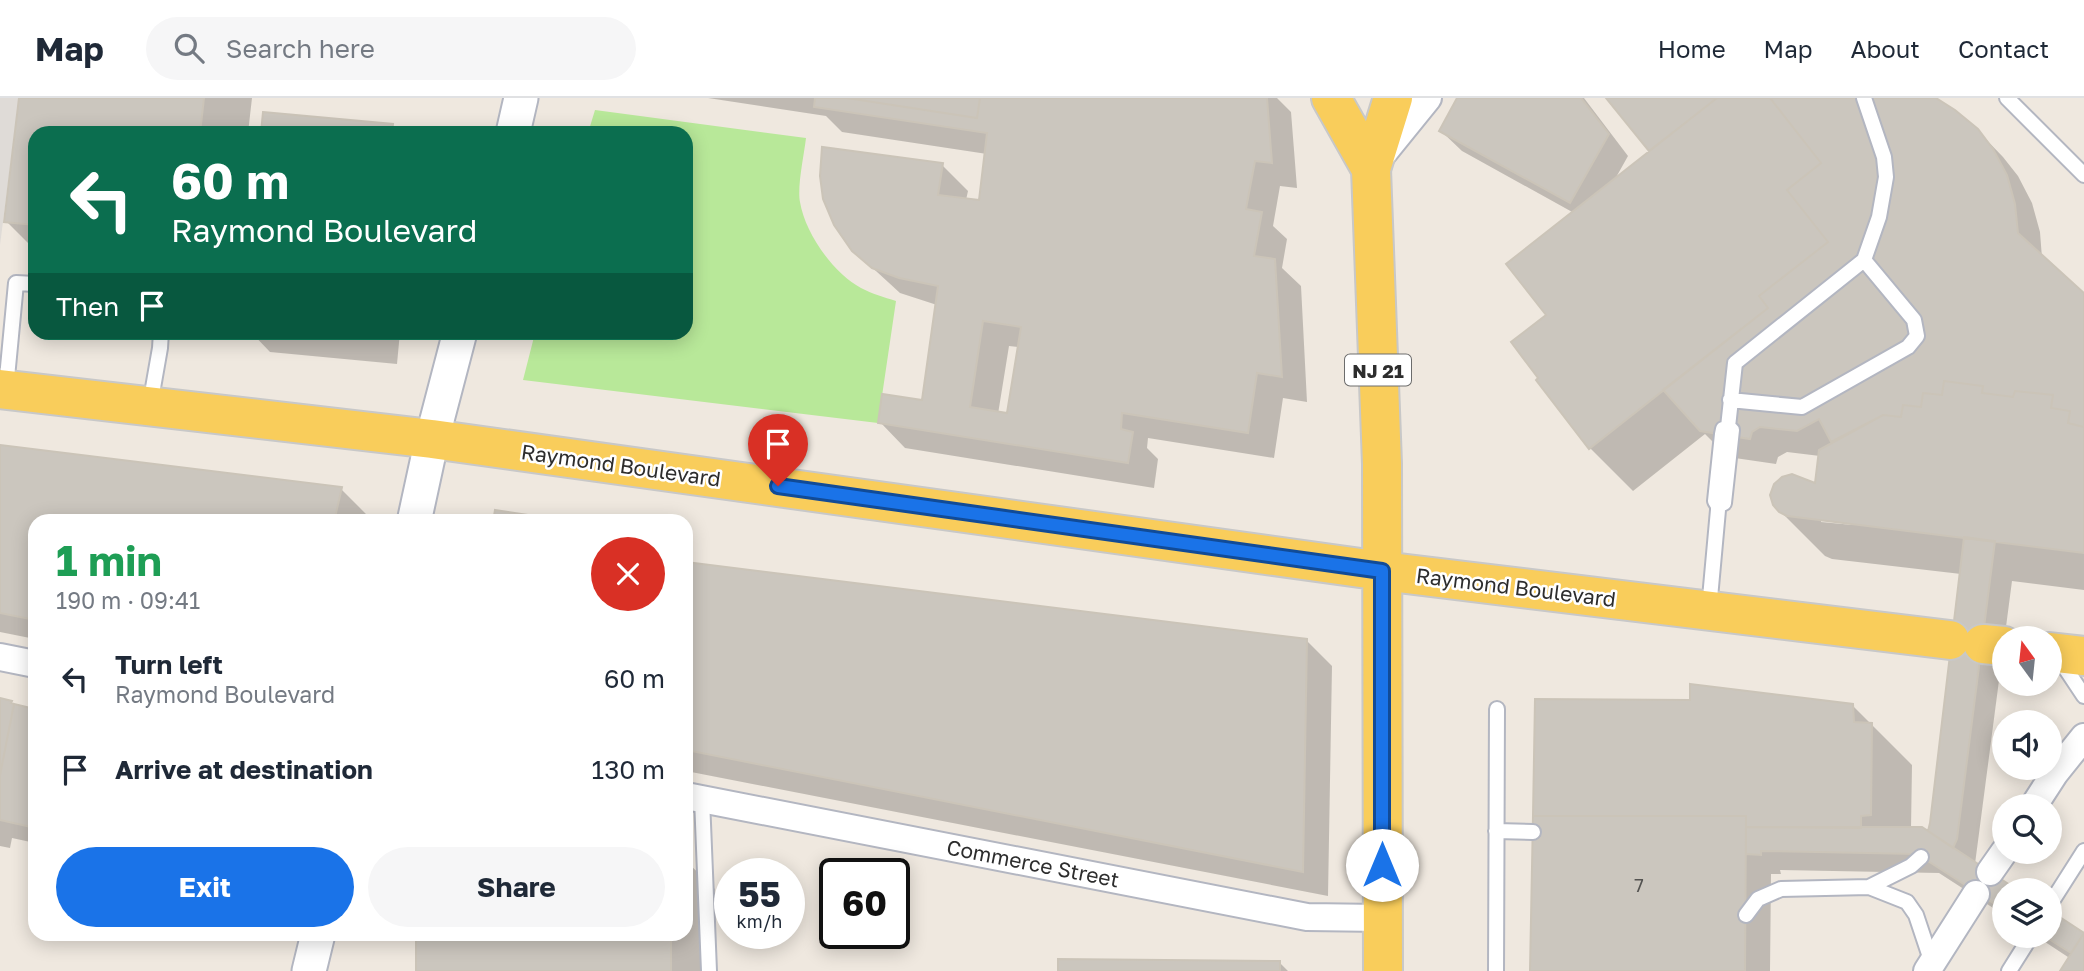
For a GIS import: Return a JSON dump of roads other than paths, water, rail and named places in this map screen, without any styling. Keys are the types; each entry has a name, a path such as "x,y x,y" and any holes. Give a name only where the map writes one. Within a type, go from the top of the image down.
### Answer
{"main road":[{"name":"NJ 21","path":"1331,98 1371,169"},
{"name":"NJ 21","path":"1383,971 1382,464 1371,169 1394,98"},
{"name":"Raymond Boulevard","path":"3,389 432,439 1382,571 1979,643"}],"street":[{"path":"515,126 521,98"},
{"path":"1371,169 1428,98"},
{"path":"416,514 458,340"},
{"path":"0,657 28,663"},
{"path":"2041,794 2084,737"},
{"name":"Commerce Street","path":"694,797 1307,917 1382,918"},
{"path":"1930,967 1990,873"},
{"path":"309,971 316,941"}],"lane":[{"path":"1709,610 1721,434 1723,429 1728,427 1735,363 1864,260 1880,217 1886,177 1884,157 1864,98"},
{"path":"2007,98 2084,175"},
{"path":"1730,400 1802,407 1908,347 1917,336 1914,320 1864,260"},
{"path":"3,389 16,283 28,284"},
{"path":"150,406 160,340"},
{"path":"2063,654 2084,696"},
{"path":"1496,971 1497,709"},
{"path":"694,797 709,971"},
{"path":"1496,831 1533,832"},
{"path":"2062,886 2084,851"},
{"path":"1869,887 1911,866 1922,857"},
{"path":"1745,915 1758,899 1781,889 1869,887 1907,902 1916,915 1930,967"},
{"path":"2009,971 2023,948"}]}
